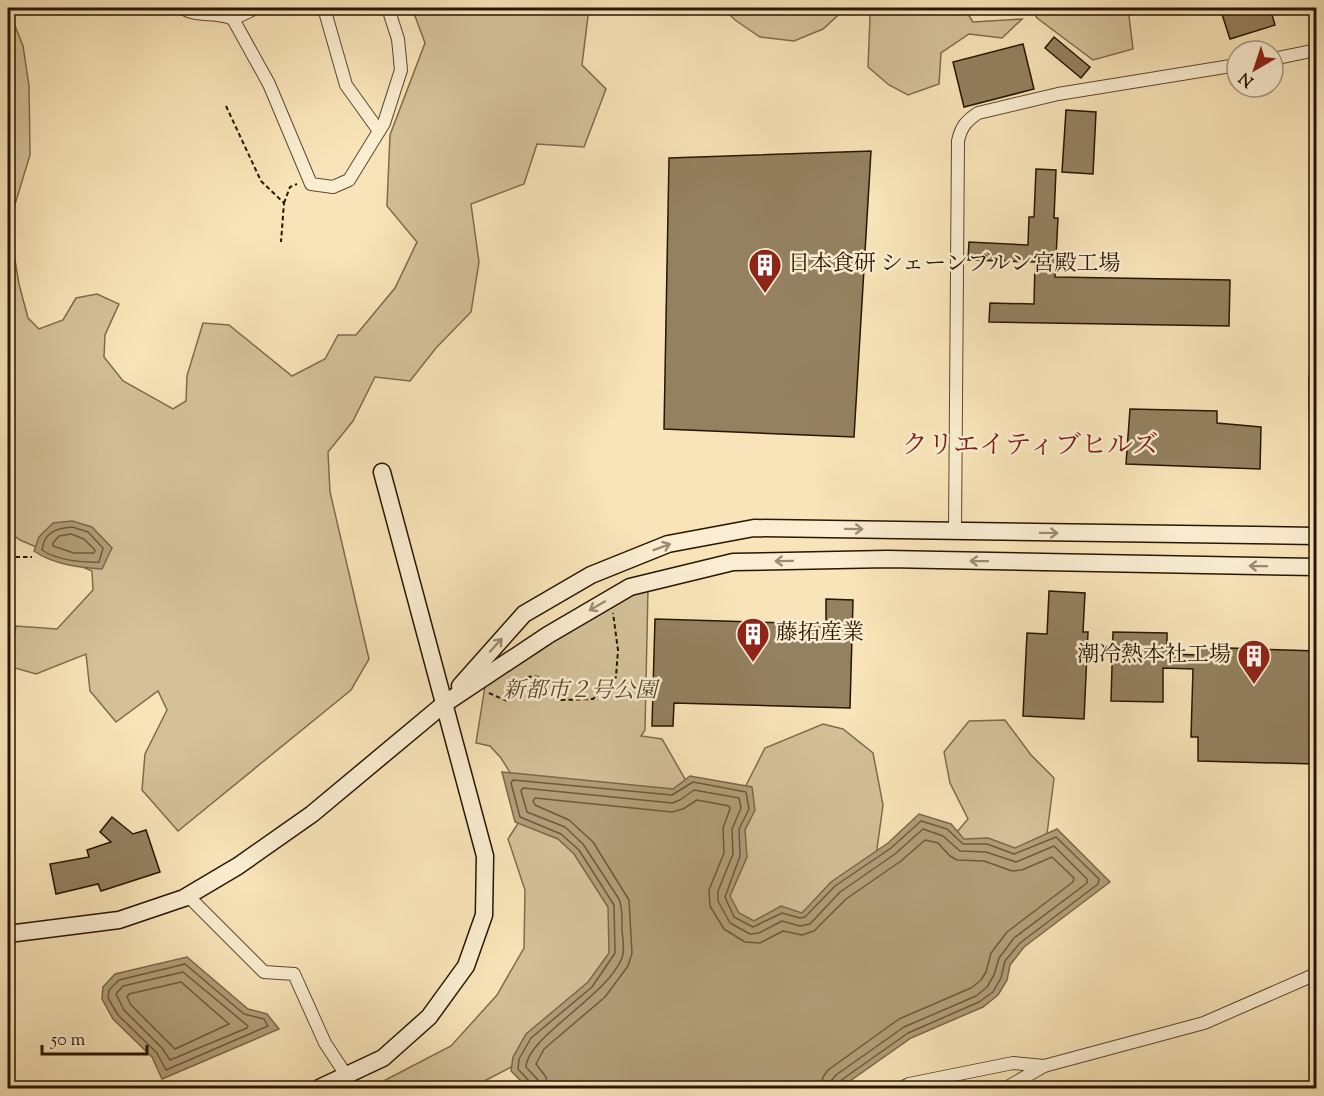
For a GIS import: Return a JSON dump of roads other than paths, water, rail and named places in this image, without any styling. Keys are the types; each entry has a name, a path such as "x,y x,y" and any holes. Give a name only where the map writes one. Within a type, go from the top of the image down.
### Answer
{"street":[{"path":"182,8 192,14 222,14 233,20 269,84 310,184 333,187 349,180 384,123 401,70 398,39 388,8"},
{"path":"233,20 256,8"},
{"path":"324,8 345,85 379,131"},
{"path":"1285,57 1317,50"},
{"path":"955,531 958,141 960,128 978,113 1047,97 1225,67"},
{"path":"1317,373 1315,380 1317,433"},
{"path":"320,1088 383,1058 429,1017 466,966 484,915 486,856 382,472"},
{"path":"444,704 524,614 591,575 668,544 754,528 1317,537"},
{"path":"8,934 119,920 188,896 238,866 312,814 444,704 548,635 630,587 734,562 887,559 1317,567"},
{"path":"188,896 264,972 294,974 325,1043 346,1075"},
{"path":"1006,1089 1044,1066 1204,1023 1317,974"},
{"path":"901,1089 909,1084 1013,1063 1044,1066"}],"water":[{"path":"72,521 92,527 112,548 102,569 58,562 34,551 39,537 53,523"},
{"path":"502,772 673,789 690,776 752,787 755,810 745,830 747,857 730,896 739,913 754,921 781,906 802,913 831,882 888,843 919,814 951,824 964,839 988,838 1015,848 1057,829 1110,882 1024,947 1010,965 1007,980 998,995 983,1007 911,1038 840,1088 528,1088 511,1071 513,1057 526,1034 588,982 609,953 608,907 574,854 558,839 515,822"},
{"path":"187,957 248,1009 267,1014 279,1029 162,1079 152,1057 113,1019 102,999 103,987 115,974"}],"place":[{"name":"日本食研 シェーンブルン宮殿工場","path":"765,294"},
{"name":"藤拓産業","path":"753,663"},
{"name":"潮冷熱本社工場","path":"1254,685"}],"district":[{"name":"クリエイティブヒルズ","path":"1030,446"}],"park label":[{"name":"新都市２号公園","path":"580,692"}]}
